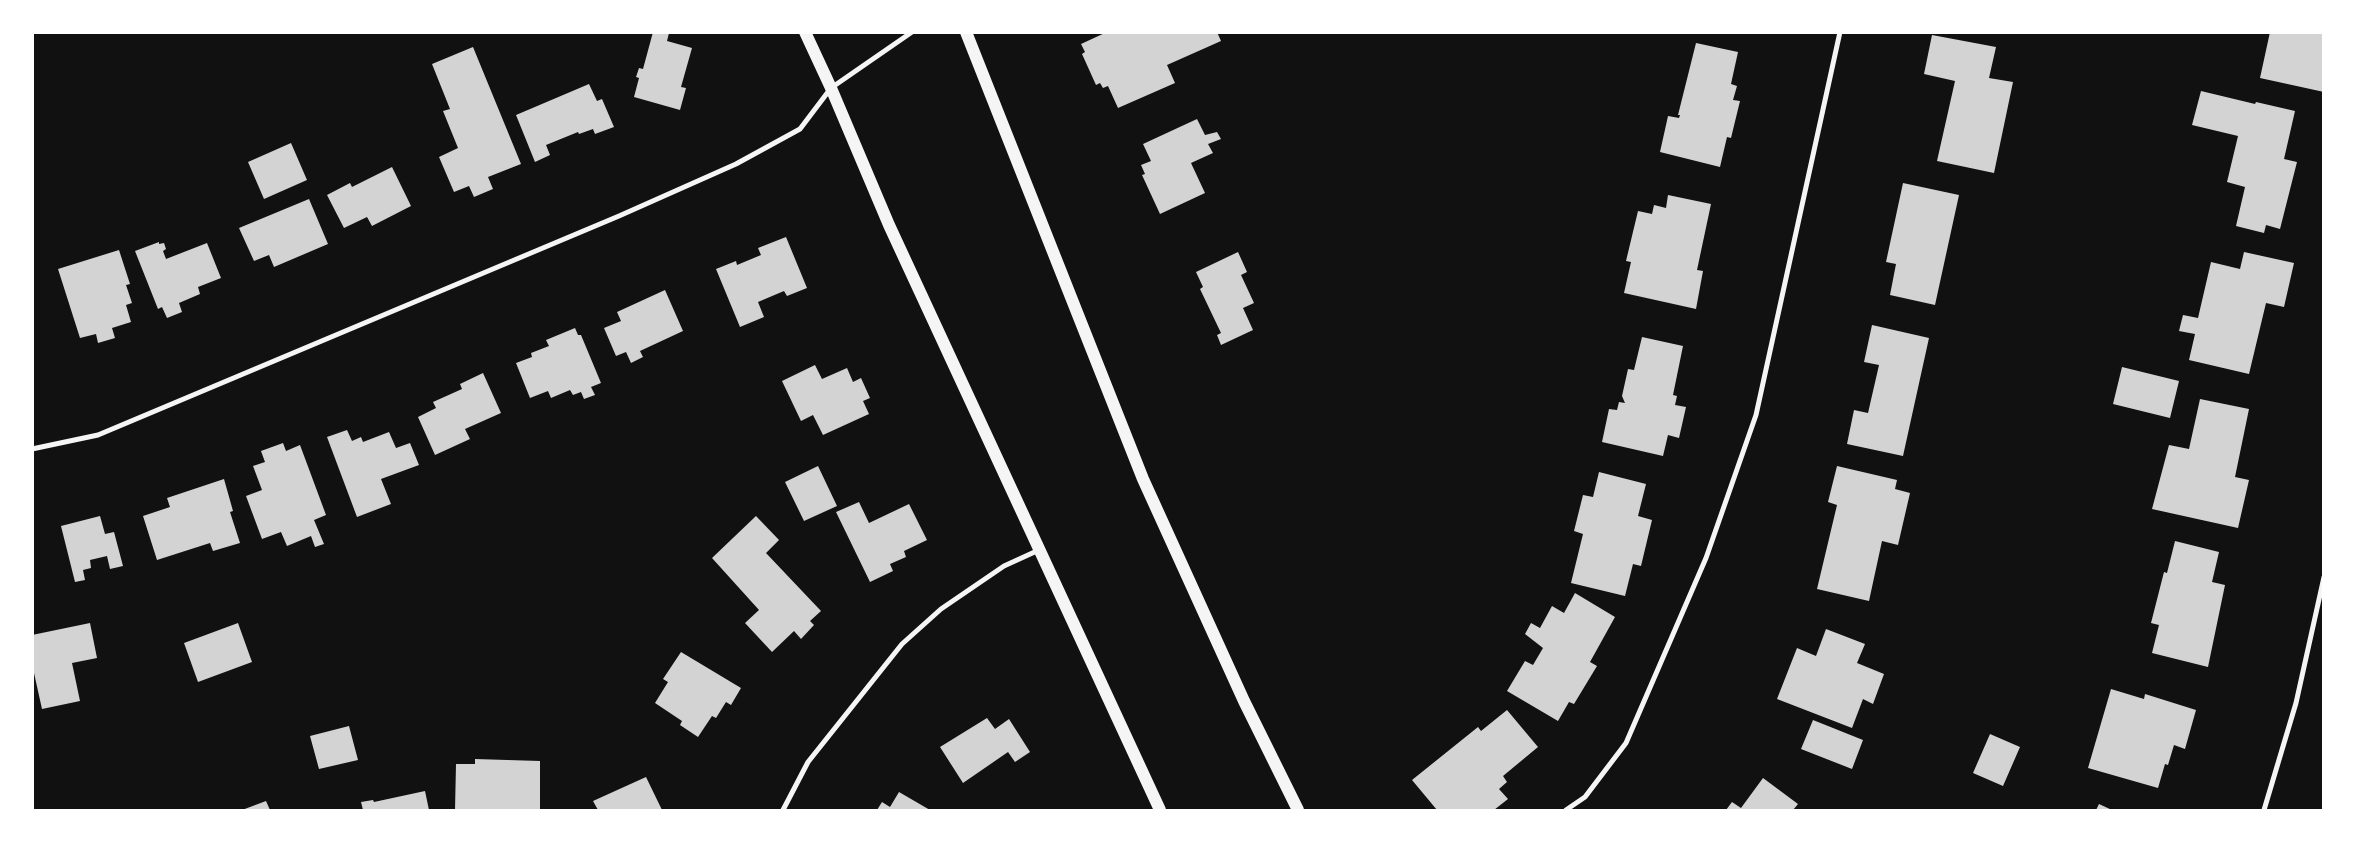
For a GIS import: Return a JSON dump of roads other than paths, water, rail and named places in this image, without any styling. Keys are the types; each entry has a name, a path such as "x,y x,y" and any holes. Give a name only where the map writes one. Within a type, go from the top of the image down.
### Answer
{"main road":[{"path":"805,32 889,225 1160,810"},
{"path":"966,32 1143,479 1244,700 1298,810"}],"street":[{"path":"32,449 98,435 619,216 727,168 800,128 831,88 912,32"},
{"path":"1566,810 1585,797 1626,743 1706,558 1756,415 1840,32"},
{"path":"783,810 808,762 902,644 941,608 1004,566 1039,550"},
{"path":"2264,810 2296,703 2324,577"}]}
